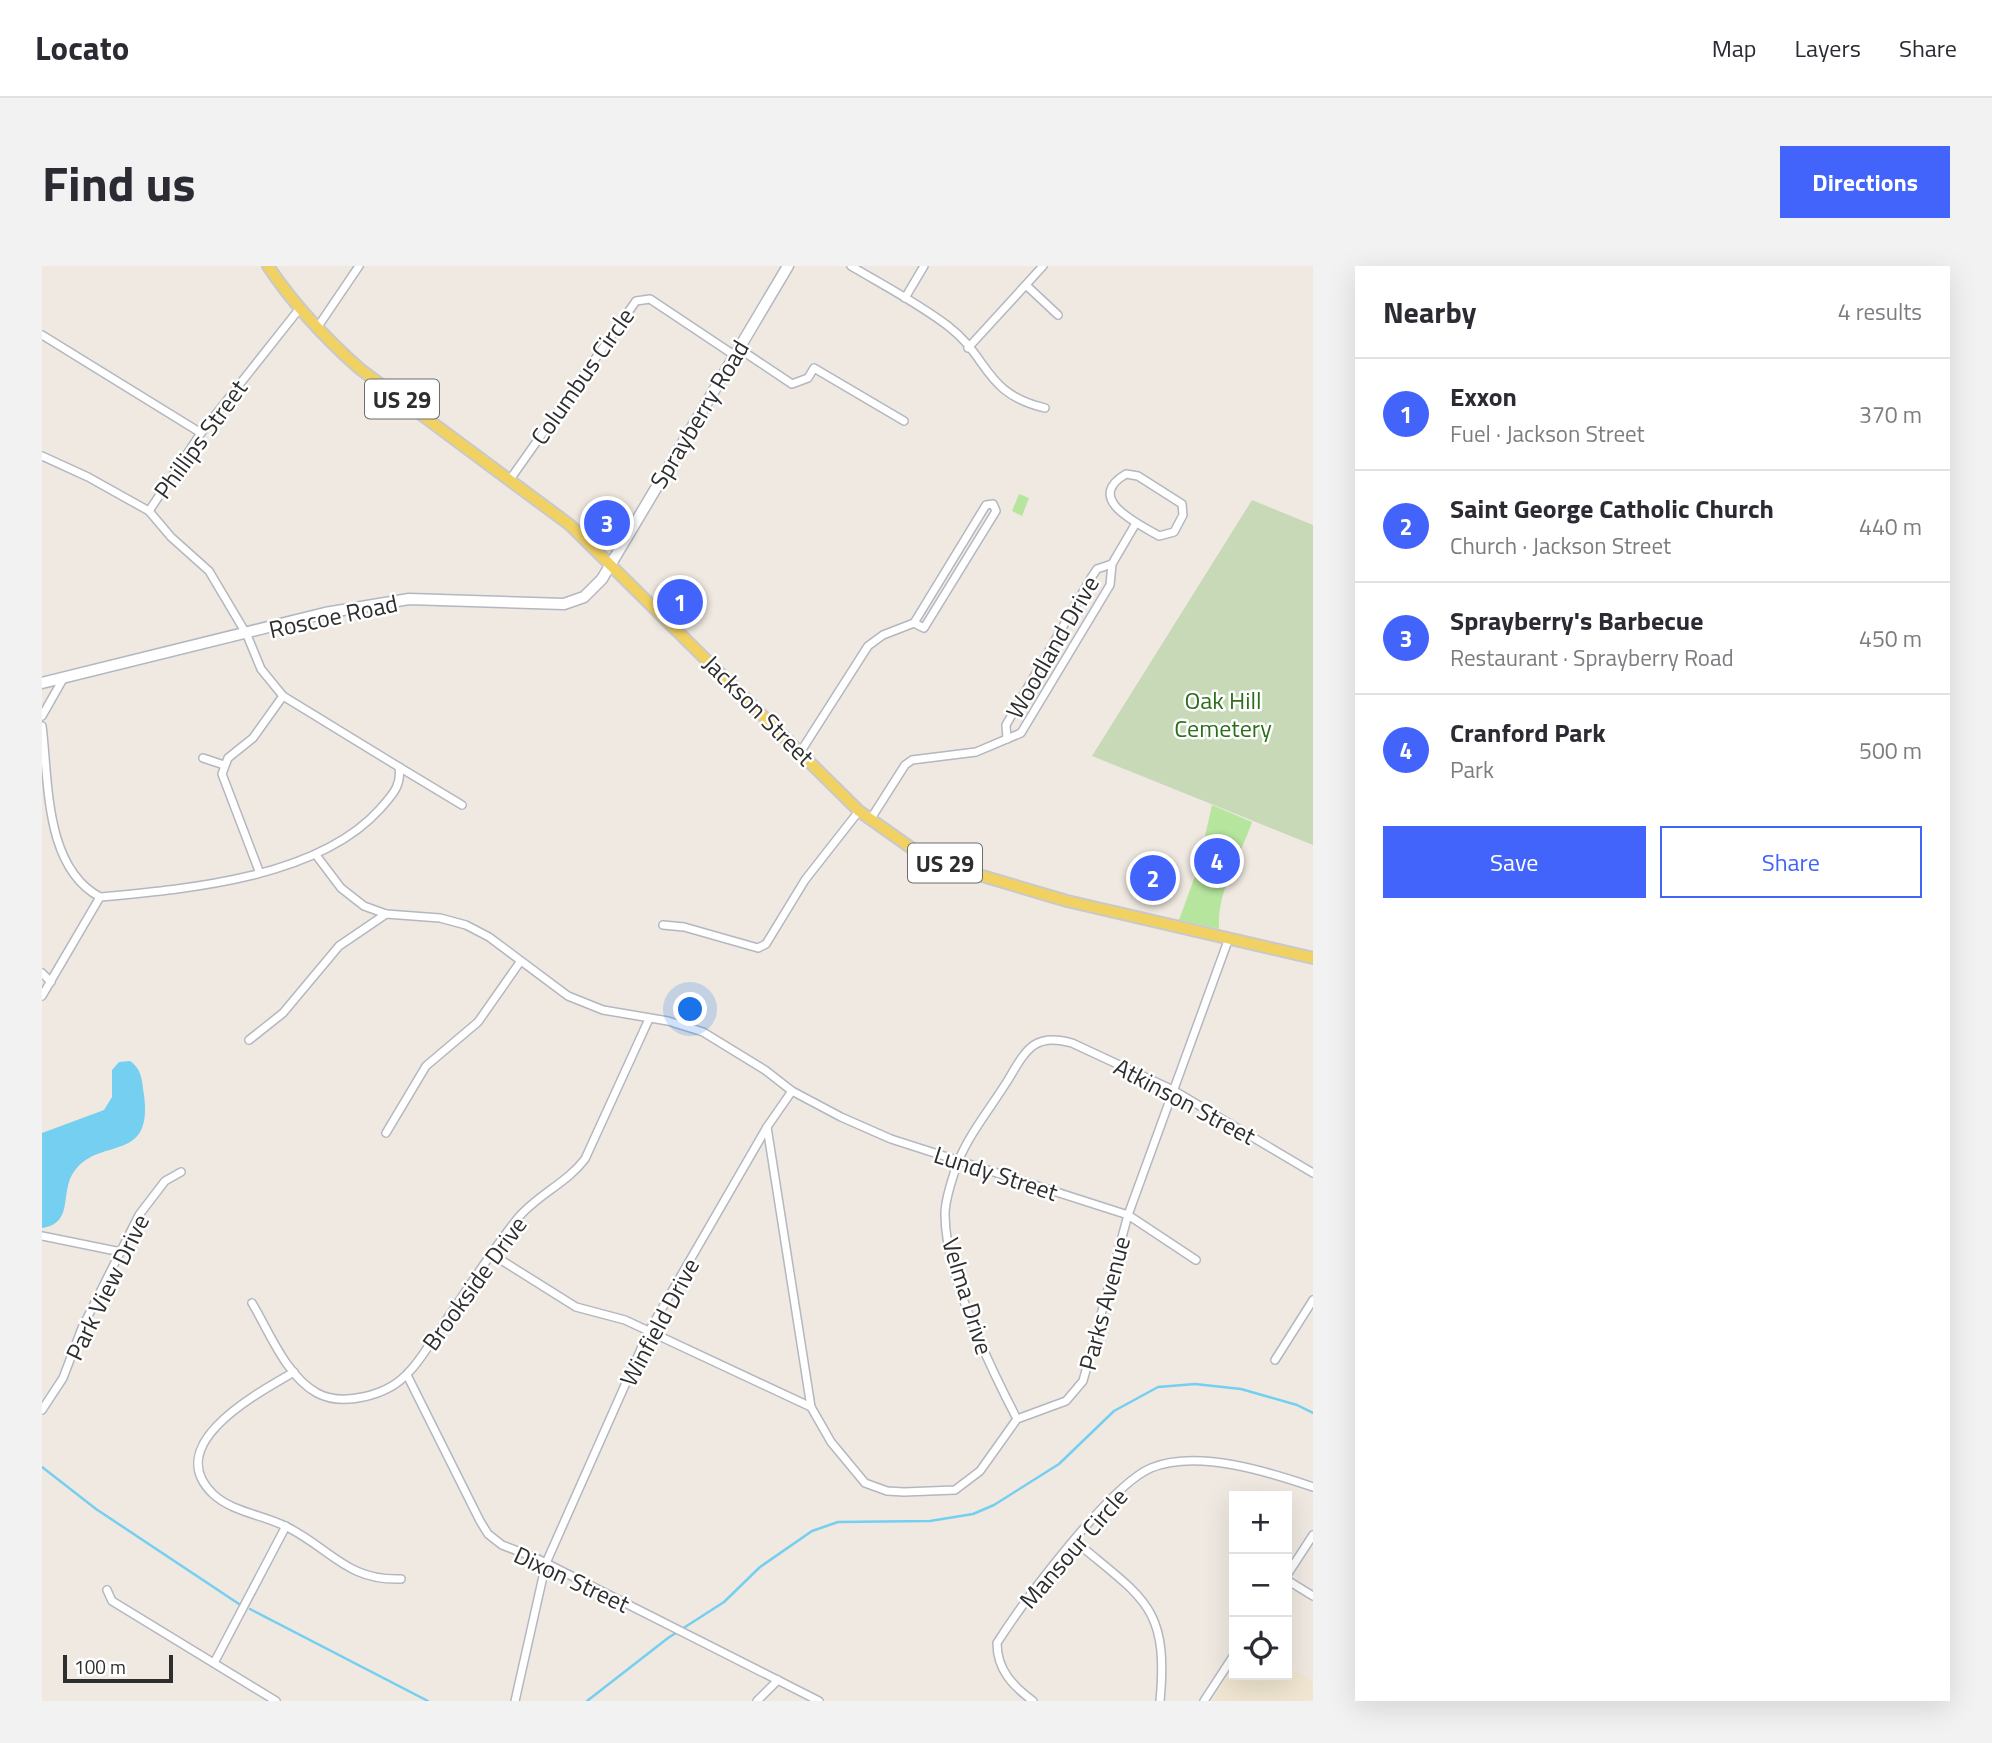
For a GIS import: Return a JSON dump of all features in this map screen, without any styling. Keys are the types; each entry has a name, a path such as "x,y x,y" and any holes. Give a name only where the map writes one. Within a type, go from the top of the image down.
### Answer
{"main road":[{"name":"Jackson Street","path":"268,266 317,328 360,369 511,478 570,525 802,751 859,811 916,852 962,870 1067,901 1313,958"},
{"name":"Sprayberry Road","path":"610,563 788,266"},
{"name":"Roscoe Road","path":"42,683 247,635 325,613 409,599 571,602 595,589 610,563"}],"street":[{"path":"317,328 359,266"},
{"path":"850,266 950,328 997,386 1026,404 1045,408"},
{"path":"905,298 924,266"},
{"path":"968,348 1043,266"},
{"path":"1027,286 1058,316"},
{"name":"Columbus Circle","path":"511,478 636,301 644,297 792,384 808,378 814,368 904,421"},
{"name":"Phillips Street","path":"300,308 201,433 149,511 171,537 209,571 247,635 261,669 283,696 462,805"},
{"path":"42,335 201,433"},
{"path":"42,456 88,477 149,511"},
{"path":"1129,474 1179,501 1184,510 1177,528 1167,536 1159,536 1136,523 1115,509 1111,502 1111,492 1119,479 1129,474"},
{"path":"802,751 868,646 883,635 915,622 986,505 993,504 996,511 924,628 915,622"},
{"name":"Woodland Drive","path":"870,820 905,765 912,760 976,752 1021,733 1110,584 1112,564 1136,523"},
{"name":"Woodland Drive","path":"1007,739 1006,725 1094,573 1101,567 1112,564"},
{"path":"42,716 63,678"},
{"path":"259,871 223,782 224,765 234,752 253,738 283,696"},
{"path":"42,726 58,850 75,876 100,897 233,879 316,855 369,821 396,790 399,767"},
{"path":"202,758 224,765"},
{"path":"663,925 684,927 758,948 766,944 805,880 859,811"},
{"path":"316,855 351,898 386,914"},
{"path":"42,996 100,897"},
{"path":"249,1040 283,1013 340,946 386,914"},
{"name":"Lundy Street","path":"386,914 440,918 466,925 489,937 568,996 603,1010 703,1032 765,1070 792,1091 891,1139 1128,1215 1196,1260"},
{"name":"Parks Avenue","path":"1017,1419 1066,1401 1083,1381 1128,1215 1229,938"},
{"path":"386,1133 426,1066 478,1022 520,962"},
{"path":"42,973 51,982"},
{"name":"Brookside Drive","path":"252,1303 293,1372 316,1393 337,1397 374,1394 407,1375 519,1217 571,1176 585,1159 649,1019"},
{"name":"Atkinson Street","path":"1053,1039 1072,1044 1173,1090 1313,1173"},
{"name":"Velma Drive","path":"1017,1419 983,1354 949,1242 945,1212 958,1161 1019,1061 1034,1043 1053,1039"},
{"name":"Winfield Drive","path":"515,1701 546,1563 649,1331 767,1127 792,1091"},
{"path":"767,1127 811,1408 831,1442 865,1483 887,1491 913,1493 955,1490 980,1471 1017,1419"},
{"name":"Park View Drive","path":"42,1410 63,1378 82,1328 139,1215 165,1181 181,1172"},
{"path":"42,1236 121,1252"},
{"path":"493,1255 576,1307 625,1320 811,1408"},
{"path":"1275,1360 1313,1300"},
{"path":"293,1372 217,1423 204,1440 198,1461 202,1478 212,1493 225,1502 286,1526 348,1569 379,1580 401,1578"},
{"name":"Dixon Street","path":"407,1375 488,1534 502,1545 546,1563 819,1701"},
{"name":"Mansour Circle","path":"1033,1701 1005,1676 997,1654 997,1643 1075,1541 1125,1486 1151,1468 1175,1463 1229,1464 1263,1470 1313,1487"},
{"path":"214,1663 286,1526"},
{"path":"1292,1569 1313,1535"},
{"path":"1075,1541 1148,1606 1163,1649 1160,1701"},
{"path":"1292,1581 1313,1596"},
{"path":"107,1590 112,1601 276,1701"},
{"path":"1204,1701 1229,1663"},
{"path":"757,1701 778,1680"}],"shaded area":[{"path":"1292,1669 1313,1682 1313,1701 1212,1701 1229,1674 1229,1680 1292,1680"}],"green space":[{"path":"1019,494 1029,498 1022,516 1012,511"},
{"name":"Oak Hill Cemetery","path":"1252,500 1313,525 1313,845 1092,756"},
{"path":"1212,805 1252,822 1225,887 1219,914 1219,929 1179,920 1198,868"}],"water":[{"path":"130,1061 139,1072 143,1085 145,1116 141,1131 123,1146 87,1159 76,1169 68,1186 59,1220 42,1228 42,1133 104,1110 112,1097 112,1070 119,1062"}],"waterway":[{"path":"587,1701 668,1638 724,1602 760,1567 812,1531 838,1522 930,1521 973,1514 994,1505 1059,1464 1114,1411 1158,1387 1195,1384 1241,1389 1297,1405 1313,1413"},
{"path":"42,1467 96,1509 239,1604"},
{"path":"250,1609 428,1701"}],"place":[{"name":"Sprayberry's Barbecue","path":"607,523"},
{"name":"Exxon","path":"680,602"},
{"name":"Cranford Park","path":"1217,861"},
{"name":"Saint George Catholic Church","path":"1153,878"}]}
